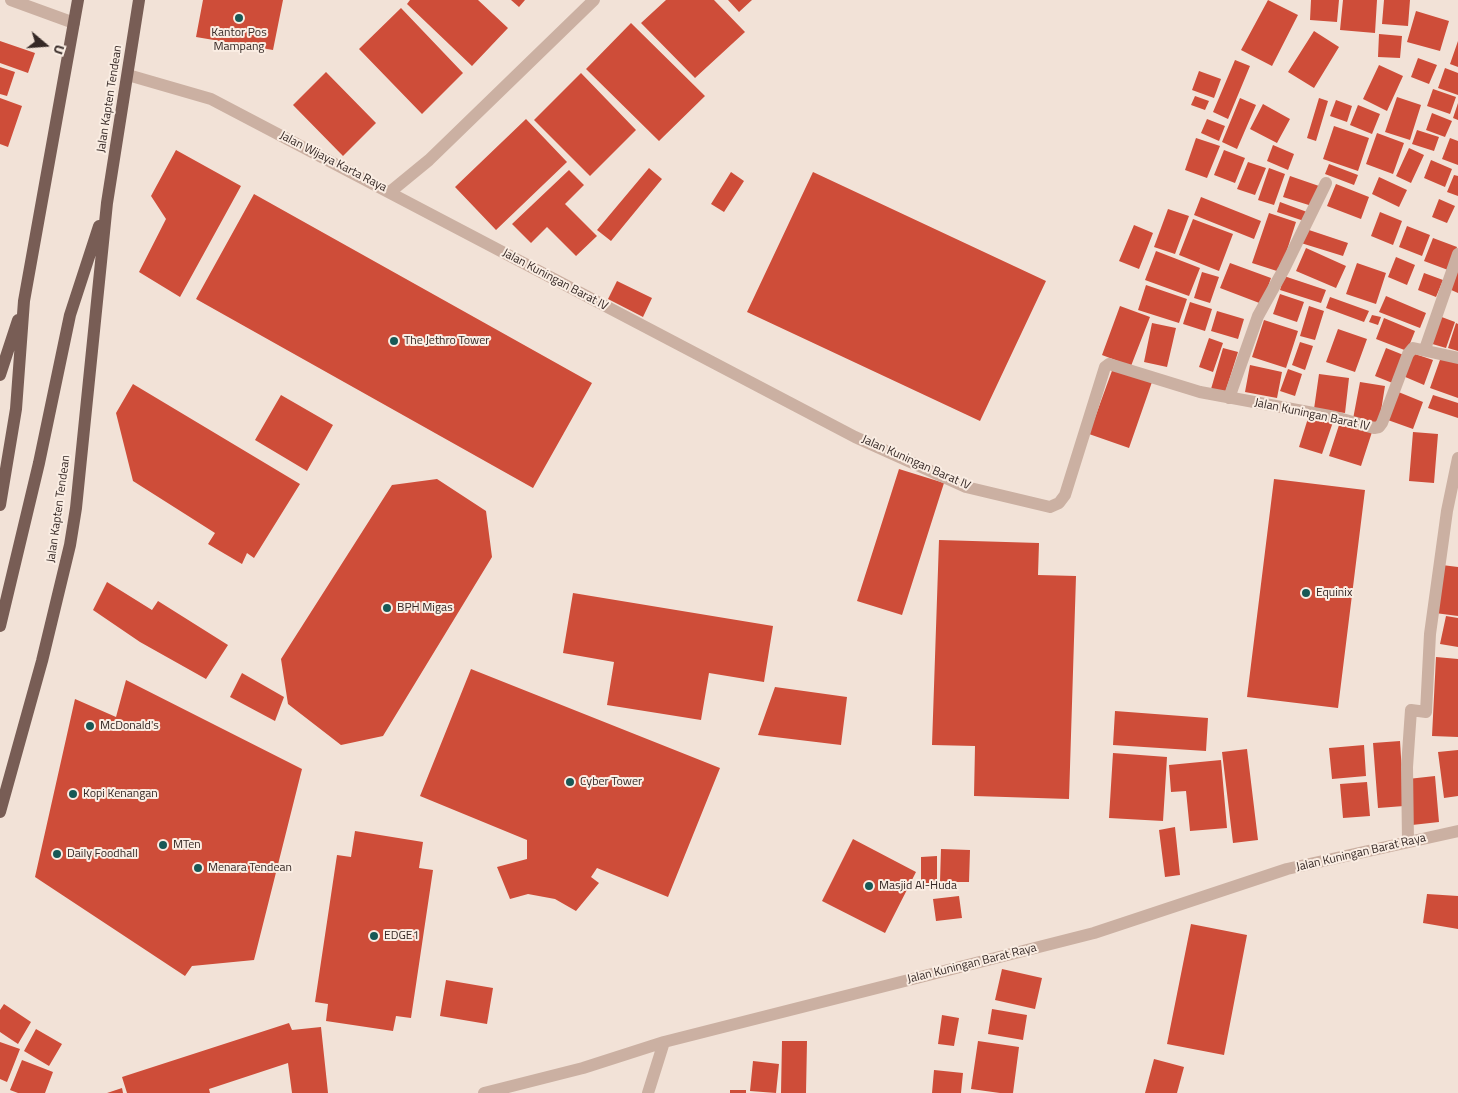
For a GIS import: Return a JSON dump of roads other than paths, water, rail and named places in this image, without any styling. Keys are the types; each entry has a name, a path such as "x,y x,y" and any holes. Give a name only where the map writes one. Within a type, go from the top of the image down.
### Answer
{"main road":[{"path":"0,506 16,409 24,301 78,0"},
{"name":"Jalan Kapten Tendean","path":"0,812 42,661 70,545 76,508 107,203 139,0"},
{"name":"Jalan Kapten Tendean","path":"0,626 70,315 107,203"},
{"path":"0,375 24,301"}],"street":[{"path":"11,0 74,23"},
{"name":"Jalan Wijaya Karta Raya","path":"128,75 212,99 390,192 424,165 594,0"},
{"path":"1229,398 1258,316 1284,269 1326,183"},
{"name":"Jalan Kuningan Barat IV","path":"390,192 847,432 966,487 1050,506 1059,503 1065,495 1106,367 1109,364 1200,392 1334,417 1374,428 1379,427 1408,354 1413,348 1425,350"},
{"path":"1458,254 1425,350 1458,358"},
{"path":"1408,841 1407,767 1411,710 1426,712 1430,634 1447,511 1458,458"},
{"name":"Jalan Kuningan Barat Raya","path":"484,1093 583,1068 664,1042 1094,934 1287,869 1458,831"},
{"path":"648,1093 664,1042"}],"place":[{"name":"Kantor Pos Mampang","path":"239,18"},
{"name":"The Jethro Tower","path":"394,341"},
{"name":"Equinix","path":"1306,593"},
{"name":"BPH Migas","path":"387,608"},
{"name":"McDonald's","path":"90,726"},
{"name":"Cyber Tower","path":"570,782"},
{"name":"Kopi Kenangan","path":"73,794"},
{"name":"MTen","path":"163,845"},
{"name":"Daily Foodhall","path":"57,854"},
{"name":"Menara Tendean","path":"198,868"},
{"name":"Masjid Al-Huda","path":"869,886"},
{"name":"EDGE1","path":"374,936"}]}
